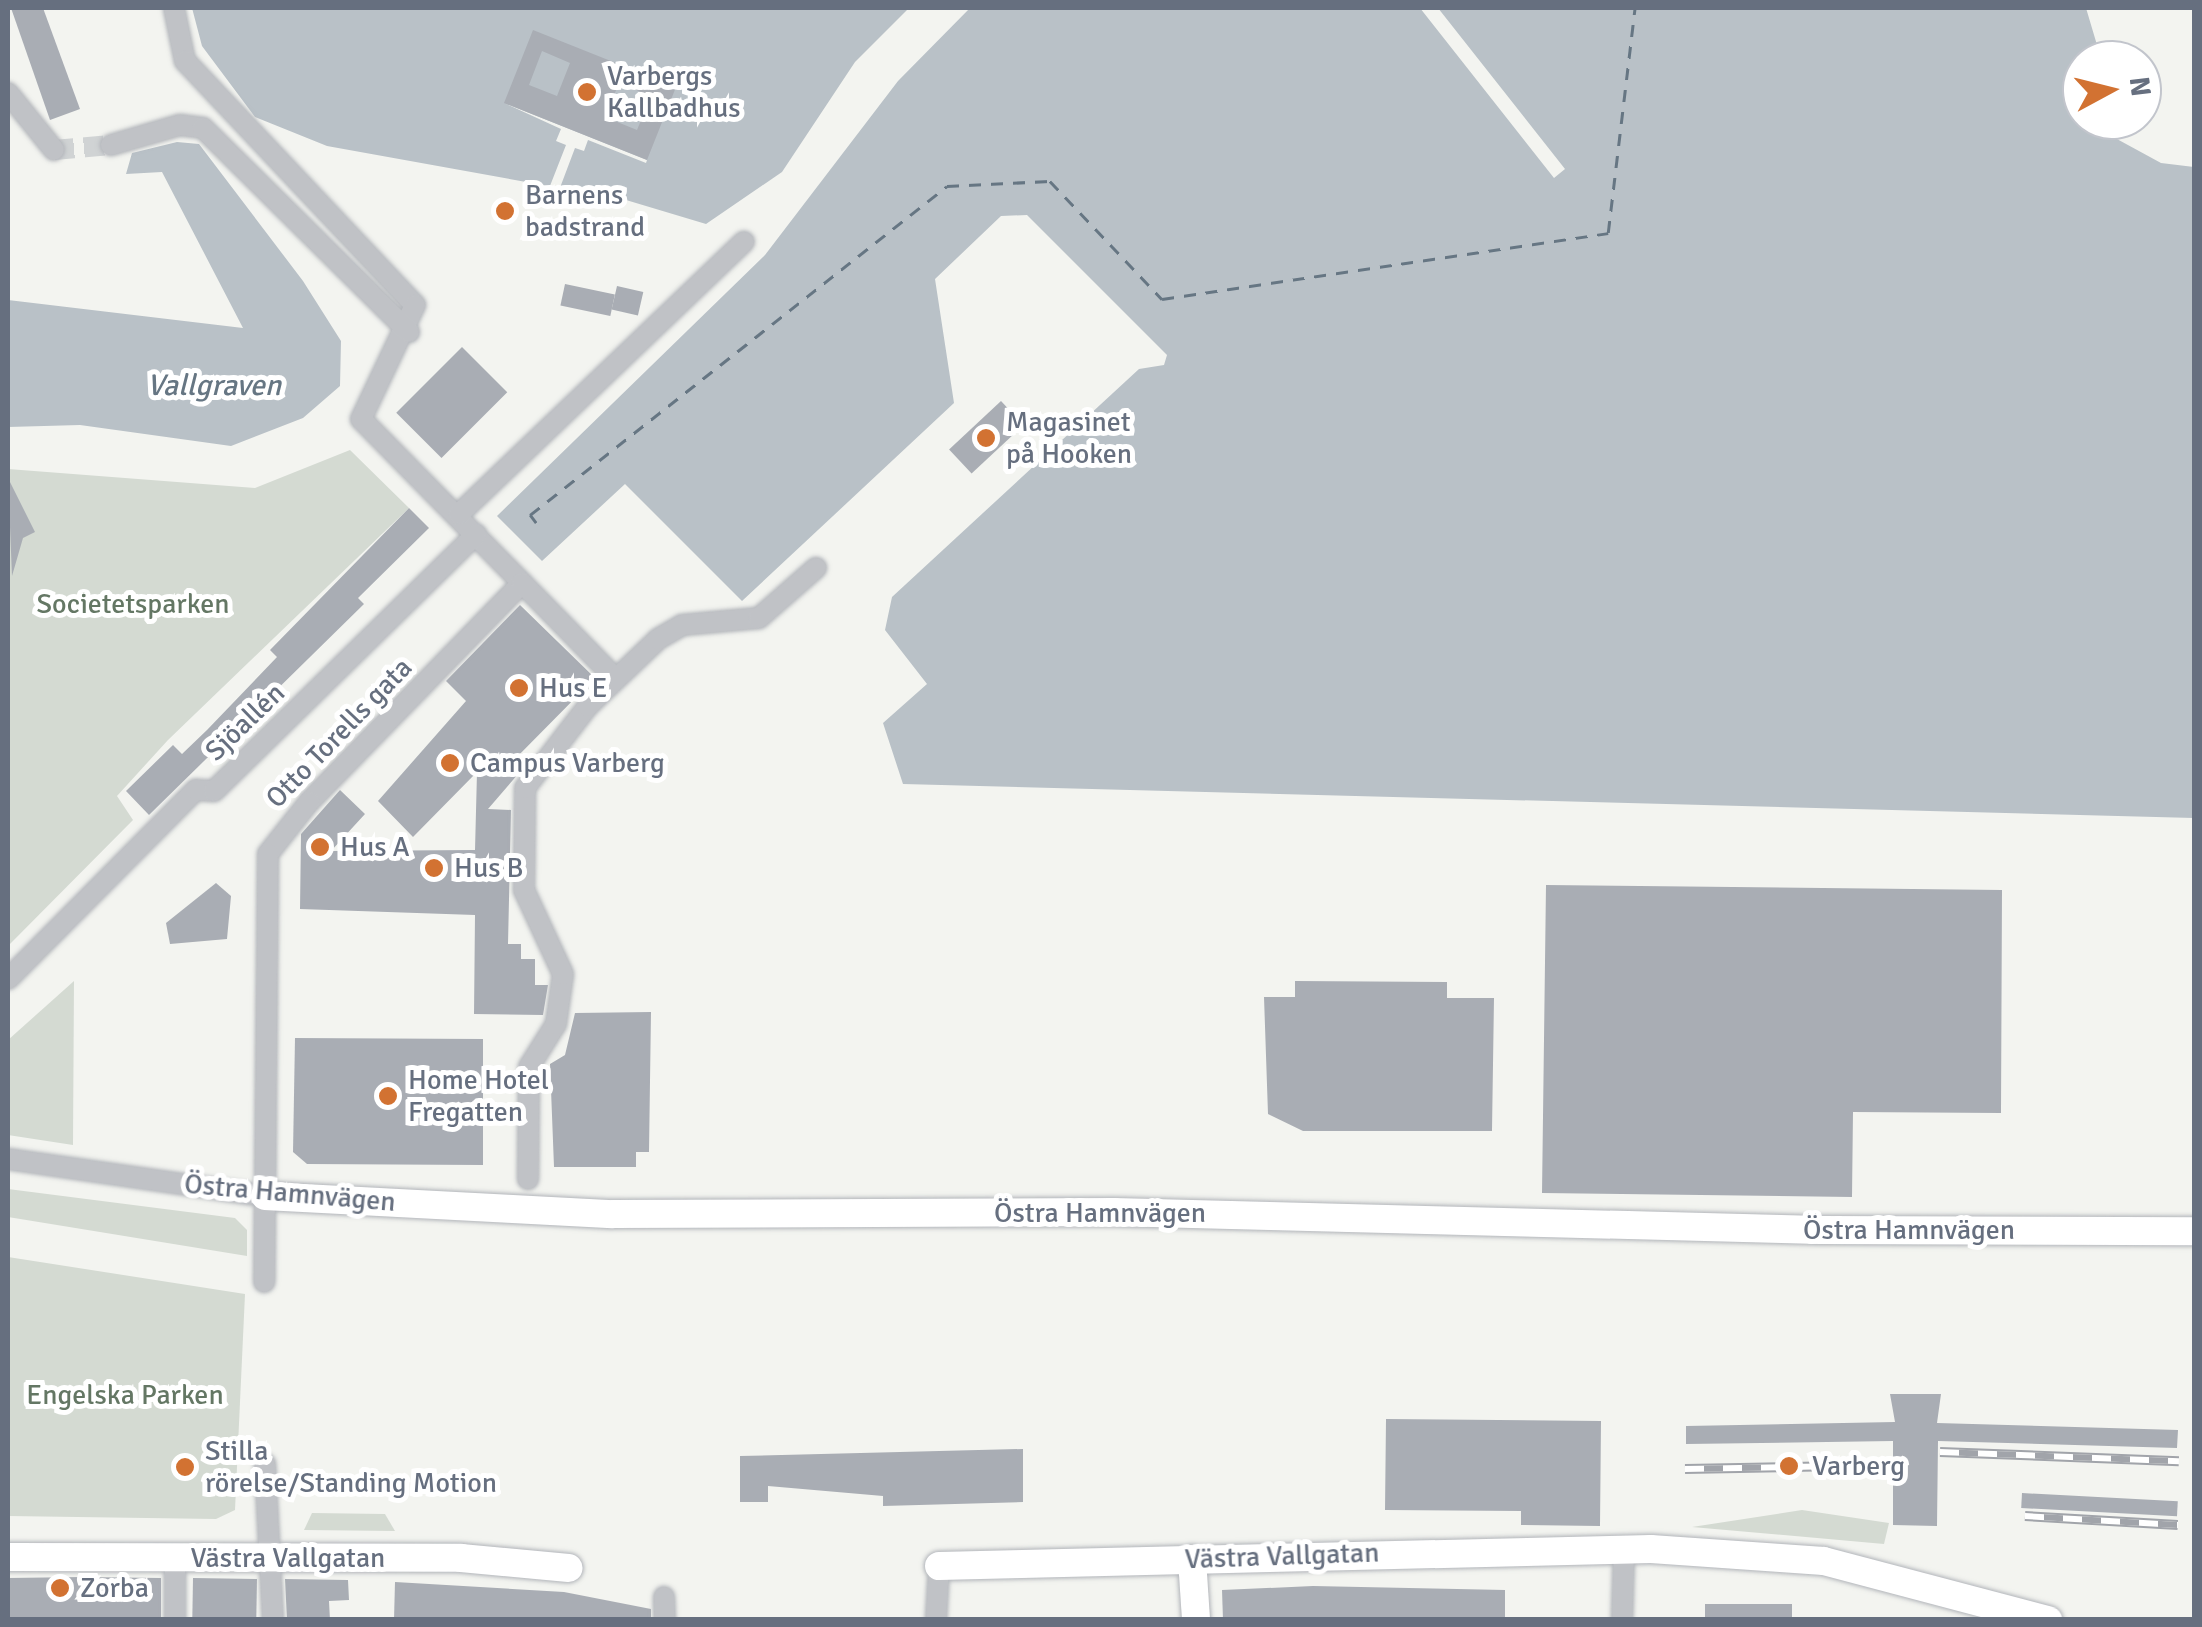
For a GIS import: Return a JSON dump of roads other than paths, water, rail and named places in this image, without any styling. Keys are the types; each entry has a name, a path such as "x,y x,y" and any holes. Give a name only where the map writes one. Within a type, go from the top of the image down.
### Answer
{"street":[{"path":"174,8 185,61 415,305 409,332 361,419 460,514 615,678"},
{"path":"8,94 54,150"},
{"path":"111,145 180,125 203,128 409,332"},
{"path":"460,514 744,242"},
{"name":"Sjöallén","path":"8,979 196,790 214,790 476,534"},
{"path":"528,1179 529,1067 556,1024 563,974 524,890 519,821 540,765 615,678 682,625 758,618 816,568"},
{"name":"Otto Torells gata","path":"264,1282 266,868 273,842 522,582"},
{"name":"Östra Hamnvägen","path":"8,1159 265,1196 612,1214 1114,1212 1820,1230 2194,1231"},
{"path":"265,1464 272,1620"},
{"path":"1622,1620 1624,1548"},
{"name":"Västra Vallgatan","path":"939,1566 1624,1548 1824,1561 2048,1620"},
{"name":"Västra Vallgatan","path":"8,1557 460,1558 569,1568"},
{"path":"174,1620 175,1559"},
{"path":"1192,1560 1196,1620"},
{"path":"936,1620 939,1566"},
{"path":"664,1596 664,1620"}],"water":[{"path":"192,8 909,8 855,62 782,172 706,224 626,200 327,146 255,117 202,46"},
{"path":"970,8 1420,8 1554,178 1565,169 1438,8 2086,8 2096,40 2062,40 2062,140 2119,140 2161,163 2194,167 2194,818 903,784 883,723 927,684 885,630 892,597 1139,369 1164,365 1167,355 1027,215 1001,216 935,279 954,403 742,601 625,484 542,561 497,516 765,255 898,81"},
{"name":"Vallgraven","path":"177,142 199,144 303,281 341,341 340,386 303,418 231,446 80,425 8,427 8,300 243,328 162,172 126,174 132,153"}],"tunnel":[{"path":"54,150 111,145"}],"railway":[{"path":"1940,1452 2179,1461"},
{"path":"1685,1469 1891,1465"},
{"path":"2025,1516 2178,1525"}],"place":[{"name":"Varbergs Kallbadhus","path":"587,92"},
{"name":"Barnens badstrand","path":"505,211"},
{"name":"Magasinet på Hooken","path":"986,438"},
{"name":"Hus E","path":"519,688"},
{"name":"Campus Varberg","path":"450,763"},
{"name":"Hus A","path":"320,847"},
{"name":"Hus B","path":"434,868"},
{"name":"Home Hotel Fregatten","path":"388,1096"},
{"name":"Varberg","path":"1789,1466"},
{"name":"Stilla rörelse/Standing Motion","path":"185,1467"},
{"name":"Zorba","path":"60,1588"}],"park label":[{"name":"Societetsparken","path":"133,604"},
{"name":"Engelska Parken","path":"125,1395"}]}
